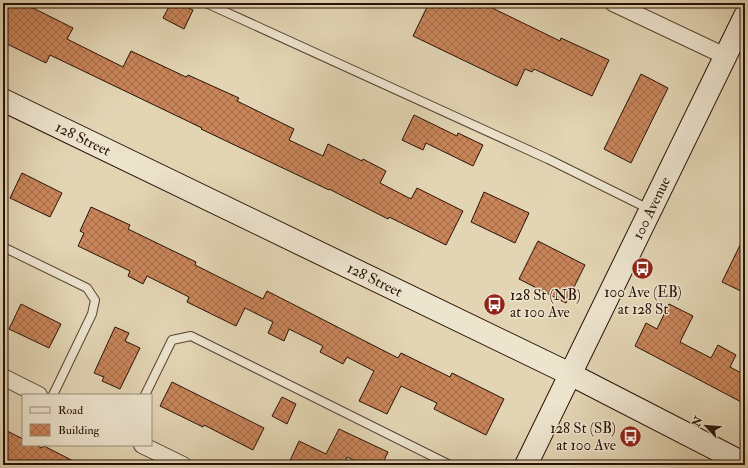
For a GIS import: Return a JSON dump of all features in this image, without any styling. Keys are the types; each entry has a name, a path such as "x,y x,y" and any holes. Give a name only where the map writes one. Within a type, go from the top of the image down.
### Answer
{"main road":[{"name":"100 Avenue","path":"526,465 745,16"},
{"name":"128 Street","path":"3,100 570,374 745,464"}],"street":[{"path":"613,3 725,56"},
{"path":"3,377 37,394"},
{"path":"144,446 183,465"}],"lane":[{"path":"206,3 548,159 650,210"},
{"path":"3,247 87,288 95,300 92,314 53,394"},
{"path":"145,394 172,340 191,336 450,465"}],"building":[{"path":"3,3 23,3 73,28 67,39 123,67 131,51 186,77 188,75 239,98 237,101 294,129 289,140 323,156 328,144 386,171 380,183 411,199 417,188 463,211 446,245 389,217 388,219 329,189 201,129 202,128 50,55 46,63 3,42"},
{"path":"171,3 178,3 193,10 184,29 163,18"},
{"path":"429,3 482,3 560,41 561,38 609,60 592,96 534,69 532,72 525,69 517,86 413,36"},
{"path":"641,74 668,88 631,163 604,149"},
{"path":"414,115 457,136 458,133 483,145 473,166 426,143 423,150 402,140"},
{"path":"22,173 62,193 50,217 10,198"},
{"path":"484,192 529,213 515,243 471,222"},
{"path":"91,207 130,225 128,229 196,262 195,265 263,299 267,291 398,358 401,353 450,377 452,373 504,399 486,435 434,409 437,403 401,386 387,414 359,401 374,371 347,357 343,364 320,352 323,346 289,329 284,341 268,333 273,322 245,308 236,326 187,302 189,297 147,276 143,284 128,276 130,271 78,246 84,233 80,231"},
{"path":"745,235 745,293 722,282"},
{"path":"538,241 585,265 566,303 519,279"},
{"path":"21,304 61,324 49,348 9,329"},
{"path":"669,304 693,316 680,342 711,358 718,345 736,355 730,367 745,375 745,404 635,346 646,323 657,329"},
{"path":"115,327 129,333 125,341 140,348 120,389 102,381 104,377 94,373"},
{"path":"172,382 264,428 253,450 204,425 203,427 160,406"},
{"path":"282,397 296,404 287,424 272,416"},
{"path":"3,429 22,438 22,446 38,446 42,448 44,446 81,465 3,465"},
{"path":"339,429 388,452 382,465 364,465 347,457 345,462 350,465 288,465 299,441 326,454"}],"place":[{"name":"100 Ave (EB) at 128 St","path":"643,269"},
{"name":"128 St (NB) at 100 Ave","path":"494,304"},
{"name":"128 St (SB) at 100 Ave","path":"631,437"}]}
